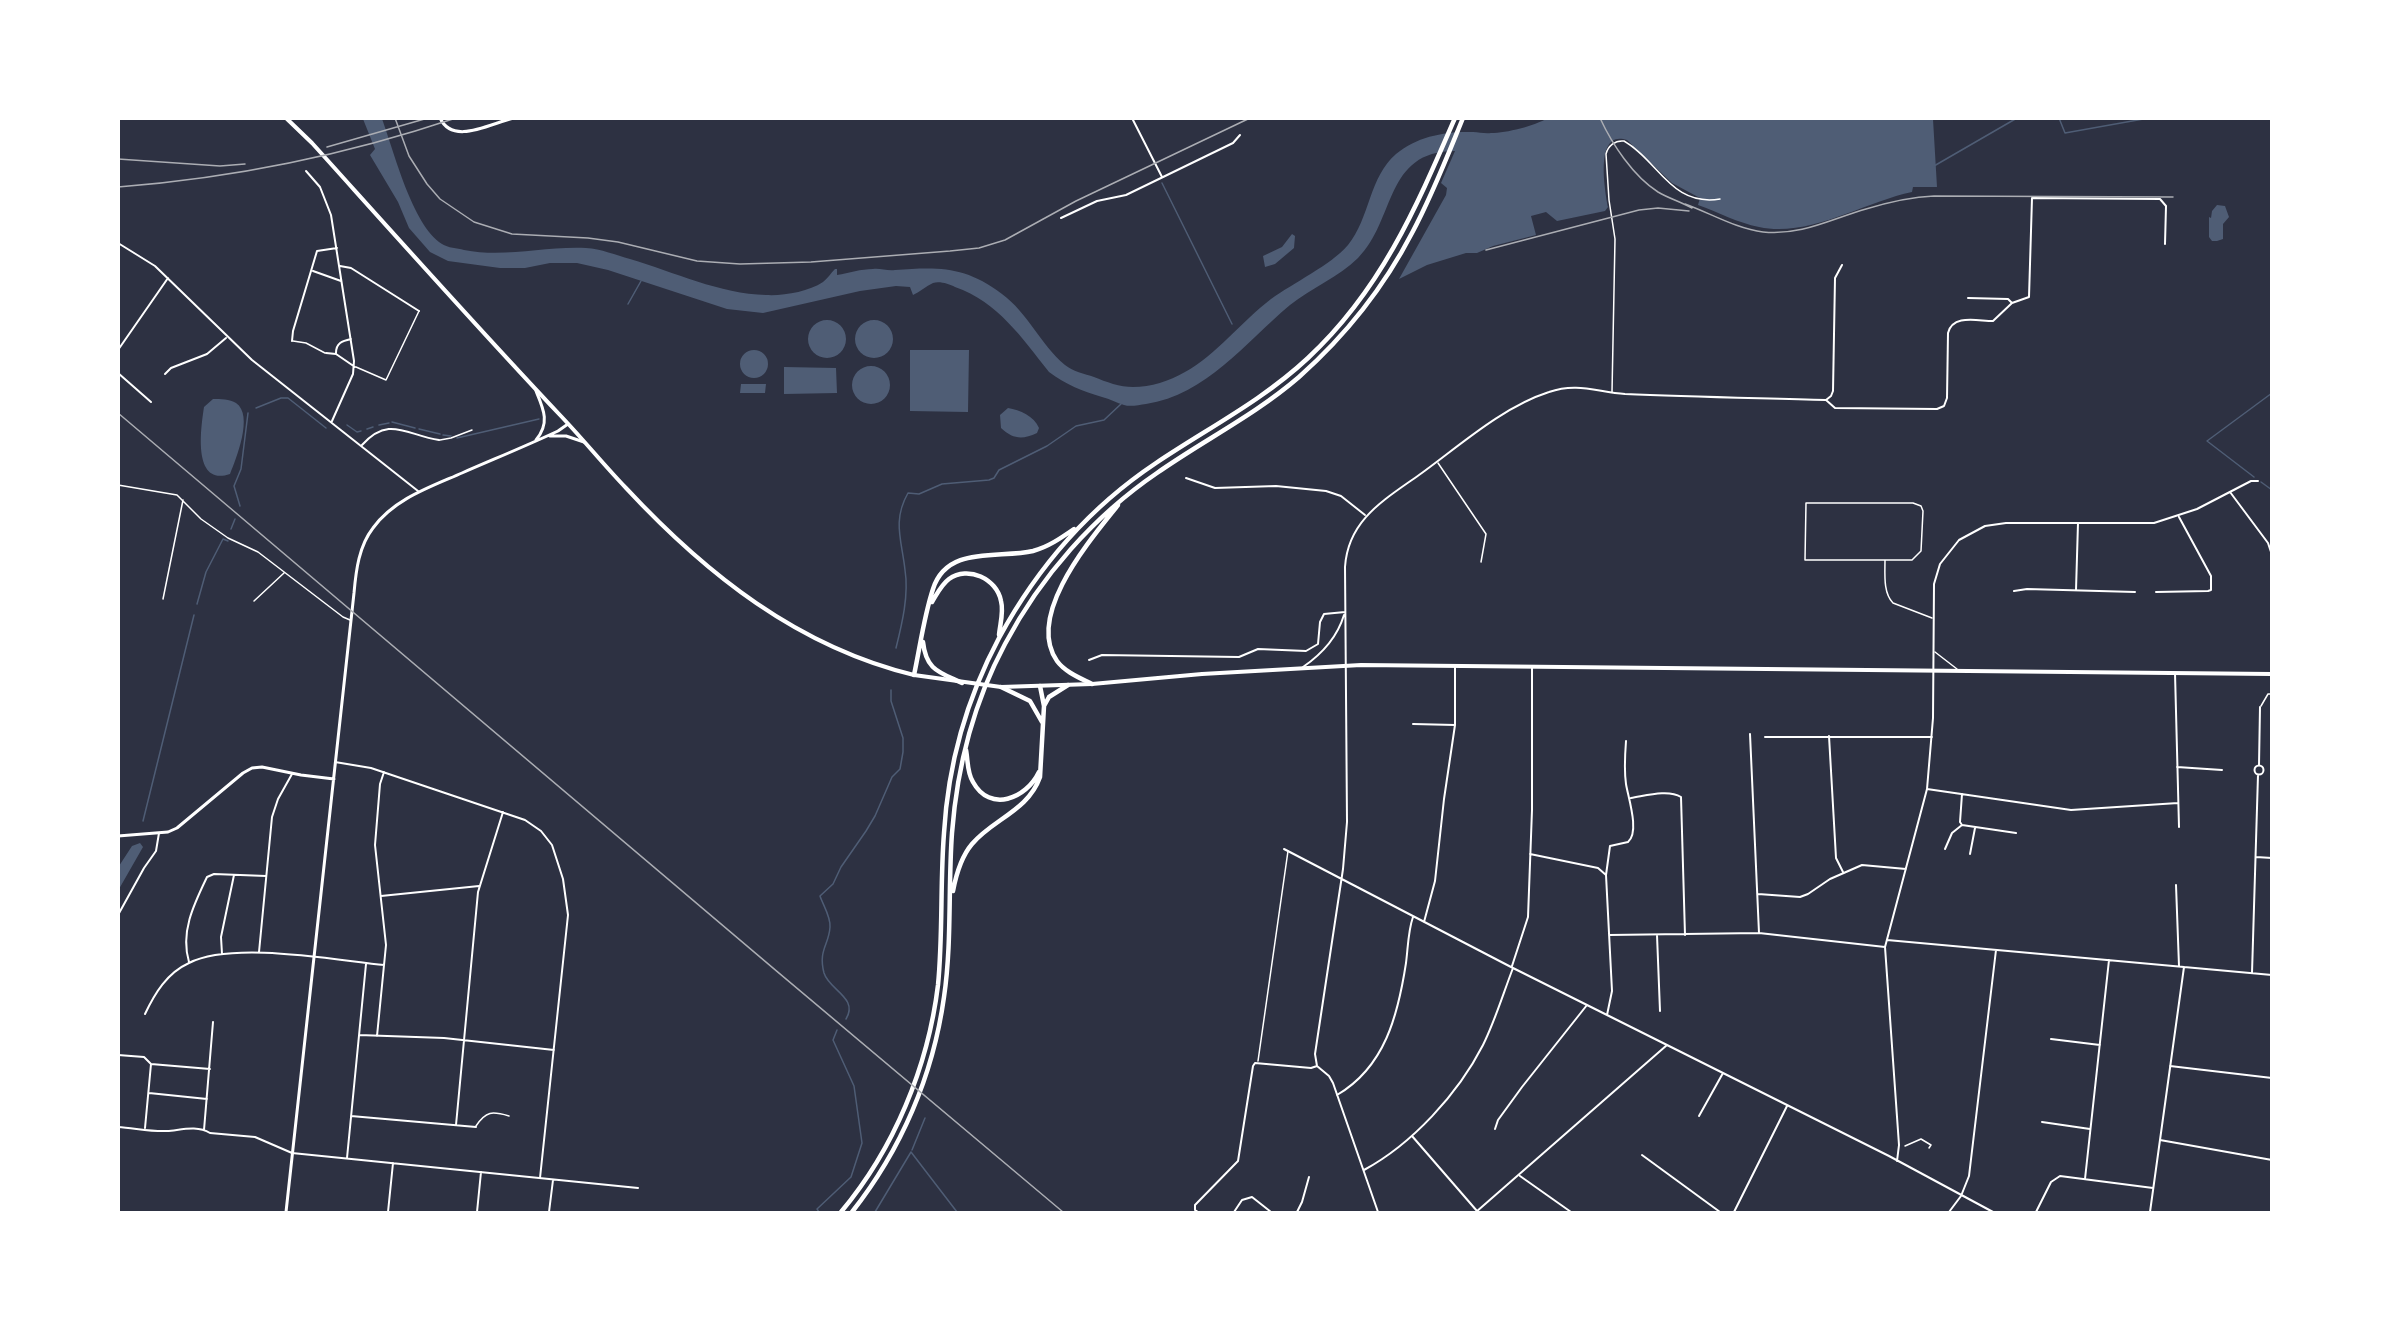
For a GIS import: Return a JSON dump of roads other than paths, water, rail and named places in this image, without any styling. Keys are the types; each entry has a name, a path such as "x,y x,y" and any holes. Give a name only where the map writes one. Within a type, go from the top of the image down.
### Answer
{"highway":[{"path":"841,1212 865,1181 891,1138 923,1058 938,985 944,832 951,774 972,698 998,640 1034,581 1083,524 1114,494 1152,465 1256,400 1294,371 1342,323 1378,276 1404,232 1455,118"},
{"path":"852,1212 877,1178 898,1141 911,1115 930,1062 946,985 952,832 966,747 992,672 1020,618 1046,580 1075,544 1126,496 1175,461 1261,407 1298,378 1348,327 1384,279 1412,233 1463,118"},
{"path":"1092,684 1066,670 1057,661 1049,642 1050,619 1055,602 1077,559 1126,496"},
{"path":"914,675 933,589 938,579 956,562 982,555 1035,551 1083,524"},
{"path":"929,607 942,586 954,576 974,574 983,577 998,591 1001,599 1003,611 998,640"},
{"path":"923,637 924,655 929,664 937,671 962,683"},
{"path":"1044,706 1049,697 1068,685"},
{"path":"950,909 957,872 971,845 1028,799 1038,785 1044,706 1040,686"},
{"path":"1000,687 1030,701 1043,724"},
{"path":"966,747 969,773 973,782 980,791 999,800 1021,795 1031,786 1041,767"}],"main road":[{"path":"286,118 312,143 625,487 680,543 754,603 789,625 839,650 880,666 914,675 1000,687 1092,684 1346,665 2271,674"}],"street":[{"path":"440,118 450,131 459,133 514,118"},
{"path":"1132,118 1162,177"},
{"path":"1061,218 1097,201 1126,195 1233,143 1240,135"},
{"path":"306,171 325,195 331,215 355,366 332,421"},
{"path":"1378,1212 1337,1095 1329,1076 1317,1066 1315,1054 1342,880 1348,810 1345,559 1355,529 1365,515 1507,413 1540,395 1578,386 1612,393 1826,400 1835,408 1941,408 1947,398 1950,325 1955,320 1993,321 2012,303 2029,297 2032,198 2160,199 2166,206 2165,244"},
{"path":"118,243 141,256 168,278 252,360 419,492"},
{"path":"292,341 293,331 319,249 337,248"},
{"path":"1826,400 1833,391 1835,278 1842,265"},
{"path":"340,266 351,268 419,311"},
{"path":"313,271 343,282"},
{"path":"118,350 168,278"},
{"path":"1968,298 2008,299 2012,303"},
{"path":"165,374 171,368 207,354 227,337"},
{"path":"336,354 338,344 351,339"},
{"path":"326,353 336,354 355,366"},
{"path":"118,373 152,402"},
{"path":"535,441 544,429 546,420 536,389"},
{"path":"286,1212 351,620 358,565 369,533 385,514 419,492 548,436 568,424"},
{"path":"362,445 377,432 390,428 439,440"},
{"path":"548,436 566,436 585,442"},
{"path":"1186,478 1215,488 1276,486 1326,491 1341,496 1365,515"},
{"path":"1897,1161 1899,1145 1885,947 1927,789 1932,737 1934,584 1940,564 1950,549 1966,534 1995,524 2154,523 2179,517 2251,481 2258,481"},
{"path":"2230,492 2264,537 2271,552 2271,561"},
{"path":"2156,592 2211,590 2211,576 2179,517"},
{"path":"2076,590 2078,523"},
{"path":"2014,591 2027,589 2135,592"},
{"path":"1089,660 1102,655 1239,657 1258,649 1306,651 1318,644 1322,616 1328,613 1345,612"},
{"path":"1303,667 1318,656 1332,640 1345,612"},
{"path":"1424,922 1436,871 1455,725 1455,665"},
{"path":"1364,1170 1393,1153 1412,1136 1449,1095 1477,1057 1490,1029 1512,968 1528,917 1532,666"},
{"path":"2175,673 2179,827"},
{"path":"2252,973 2258,775 2255,769 2259,765 2260,707"},
{"path":"1413,724 1455,725"},
{"path":"1750,734 1759,933"},
{"path":"1829,736 1836,858 1844,872"},
{"path":"1765,737 1932,737"},
{"path":"1607,1015 1612,991 1606,875 1610,846 1631,840 1631,798 1626,784 1626,741"},
{"path":"335,762 361,765 384,772 525,820 544,833 552,845 563,879 567,926 540,1178"},
{"path":"2259,765 2264,770"},
{"path":"118,836 168,832 184,824 247,770 262,767 292,774 334,779"},
{"path":"2176,767 2222,770"},
{"path":"2258,775 2264,770 2271,769"},
{"path":"377,1036 386,945 375,839 384,772"},
{"path":"259,952 275,806 292,774"},
{"path":"1927,789 2071,810 2178,803"},
{"path":"1631,798 1655,794 1678,794 1681,797 1685,935"},
{"path":"1962,794 1960,822 1962,825"},
{"path":"456,1125 479,886 502,812"},
{"path":"1962,825 2016,832"},
{"path":"1945,849 1952,833 1962,825"},
{"path":"1970,854 1975,828"},
{"path":"118,915 156,850 159,833"},
{"path":"1286,850 1512,968 1994,1212"},
{"path":"1530,854 1598,868 1606,875"},
{"path":"2256,857 2271,858"},
{"path":"1757,894 1800,897 1844,872 1862,865 1906,869"},
{"path":"189,962 185,945 187,925 205,882 211,874 266,876"},
{"path":"222,954 222,933 234,874"},
{"path":"2176,885 2179,966"},
{"path":"380,896 479,886"},
{"path":"1337,1095 1352,1086 1367,1071 1389,1034 1398,1010 1413,917"},
{"path":"1609,935 1759,933 1885,947"},
{"path":"1657,934 1660,1011"},
{"path":"1887,940 2271,975"},
{"path":"1949,1212 1961,1196 1969,1176 1996,950"},
{"path":"145,1014 161,986 171,975 189,962 222,954 259,952 384,965"},
{"path":"2085,1179 2109,960"},
{"path":"347,1158 367,964"},
{"path":"2150,1212 2184,967"},
{"path":"1495,1129 1498,1120 1522,1087 1587,1005"},
{"path":"204,1130 213,1022"},
{"path":"359,1035 464,1040 554,1050"},
{"path":"2051,1039 2100,1045"},
{"path":"1412,1136 1477,1212 1667,1045"},
{"path":"118,1055 144,1057 151,1064 210,1069"},
{"path":"1198,1212 1195,1210 1195,1205 1238,1161 1253,1066 1258,1061 1311,1068 1317,1066"},
{"path":"146,1128 151,1064"},
{"path":"2170,1066 2271,1078"},
{"path":"1699,1116 1723,1073"},
{"path":"149,1093 207,1099"},
{"path":"1734,1212 1787,1106"},
{"path":"351,1116 476,1127"},
{"path":"2042,1122 2090,1129"},
{"path":"118,1127 168,1131 179,1127 259,1138 292,1153 638,1188"},
{"path":"2160,1140 2271,1160"},
{"path":"1642,1155 1720,1212"},
{"path":"388,1212 393,1163"},
{"path":"477,1212 481,1172"},
{"path":"1519,1175 1571,1212"},
{"path":"1297,1212 1309,1177"},
{"path":"2036,1212 2051,1182 2056,1177 2153,1188"},
{"path":"549,1212 553,1179"},
{"path":"1234,1212 1242,1200 1252,1197 1271,1212"}],"lane":[{"path":"1612,393 1615,239 1609,200 1607,149 1616,142 1626,142 1677,189 1699,200 1720,199"},
{"path":"355,366 386,380 419,311"},
{"path":"292,341 306,343 326,353"},
{"path":"439,440 472,430"},
{"path":"1438,462 1486,534 1481,562"},
{"path":"118,485 177,495 201,519 228,538 258,552 345,619 351,620"},
{"path":"163,599 183,499"},
{"path":"1806,503 1918,504 1923,511 1922,552 1912,560 1885,560 1805,560 1806,503"},
{"path":"1885,560 1885,579 1889,599 1900,607 1933,618"},
{"path":"254,601 285,573"},
{"path":"1933,650 1960,671"},
{"path":"2260,707 2268,694 2271,694"},
{"path":"1258,1061 1286,850"},
{"path":"476,1127 485,1114 509,1116"},
{"path":"1905,1146 1921,1139 1931,1145 1929,1148"}],"water":[{"path":"1548,118 1933,119 1937,187 1913,187 1912,192 1797,228 1759,227 1698,205 1700,198 1672,183 1627,140 1617,139 1610,143 1604,163 1608,207 1605,211 1557,221 1546,212 1531,216 1536,235 1427,265 1399,279 1446,195 1447,188 1441,183 1455,151 1432,154 1415,162 1403,175 1370,242 1350,265 1290,305 1224,365 1188,390 1168,399 1129,406 1081,390 1055,377 997,312 970,294 944,283 933,283 913,295 910,287 896,286 860,291 763,313 727,309 608,270 577,263 500,268 448,261 430,252 409,228 398,202 370,155 375,149 363,119 382,119 413,205 431,234 447,246 495,253 571,248 592,249 714,287 766,295 803,291 823,282 835,269 837,269 837,275 876,269 951,270 976,278 1002,294 1019,310 1056,357 1068,367 1113,384 1133,387 1166,381 1196,365 1271,299 1322,267 1341,252 1361,223 1380,174 1387,163 1404,148 1433,136 1453,132 1505,132"},
{"path":"2217,205 2225,206 2229,217 2223,224 2223,239 2212,241 2209,237 2209,217 2211,218 2212,211"},
{"path":"1292,234 1295,236 1294,248 1275,264 1265,267 1263,256 1282,247"},
{"path":"827,320 840,326 846,339 840,352 827,358 814,352 808,339 814,326"},
{"path":"874,320 887,326 893,339 887,352 874,358 861,352 855,339 861,326"},
{"path":"754,350 764,354 768,364 764,374 754,378 744,374 740,364 744,354"},
{"path":"910,350 969,350 968,412 910,411"},
{"path":"871,366 884,372 890,385 884,398 871,404 858,398 852,385 858,372"},
{"path":"784,367 836,368 837,393 784,394"},
{"path":"741,384 766,384 765,393 740,393"},
{"path":"213,399 236,403 244,417 242,437 230,474 218,476 209,472 204,464 201,440 204,407"},
{"path":"1008,408 1030,417 1039,428 1037,433 1027,437 1018,437 1001,428 1000,415"},
{"path":"140,843 143,847 119,889 119,866 132,846"}],"waterway":[{"path":"1934,166 2017,118"},
{"path":"2059,118 2065,133 2149,118"},
{"path":"1162,183 1232,324"},
{"path":"628,304 641,281"},
{"path":"2254,477 2207,441 2272,393"},
{"path":"256,408 281,398 288,398 326,428"},
{"path":"896,648 903,619 906,589 899,522 903,503 908,493 919,494 942,484 994,478 999,470 1047,446 1076,426 1104,420 1121,404"},
{"path":"240,506 234,486 241,469 248,413"},
{"path":"457,438 539,419"},
{"path":"392,422 415,428"},
{"path":"379,425 389,423"},
{"path":"347,425 357,432 361,431"},
{"path":"367,429 373,427"},
{"path":"419,429 440,434"},
{"path":"443,435 451,436"},
{"path":"2261,482 2272,490"},
{"path":"231,529 235,519"},
{"path":"197,604 206,572 223,539 228,541"},
{"path":"143,821 194,615"},
{"path":"846,1019 849,1005 827,979 822,965 830,923 820,896 833,884 841,867 875,816 892,777 900,769 903,738 891,701 891,690"},
{"path":"819,1212 817,1209 851,1177 862,1143 854,1086 833,1040 837,1030"},
{"path":"912,1150 925,1118"},
{"path":"875,1212 911,1152 957,1212"}],"railway":[{"path":"395,118 409,156 427,184 440,199 474,222 512,234 588,238 618,242 697,261 740,264 811,262 979,248 1005,240 1076,201 1250,118"},
{"path":"327,147 428,118"},
{"path":"118,187 204,178 289,163 373,143 456,118"},
{"path":"1600,118 1617,149 1640,177 1658,192 1692,208"},
{"path":"118,159 220,166 245,164"},
{"path":"1685,204 1743,228 1777,233 1816,226 1883,204 1934,196 2173,197"},
{"path":"1486,250 1639,210 1658,208 1689,211"},
{"path":"118,413 1063,1212"}]}
